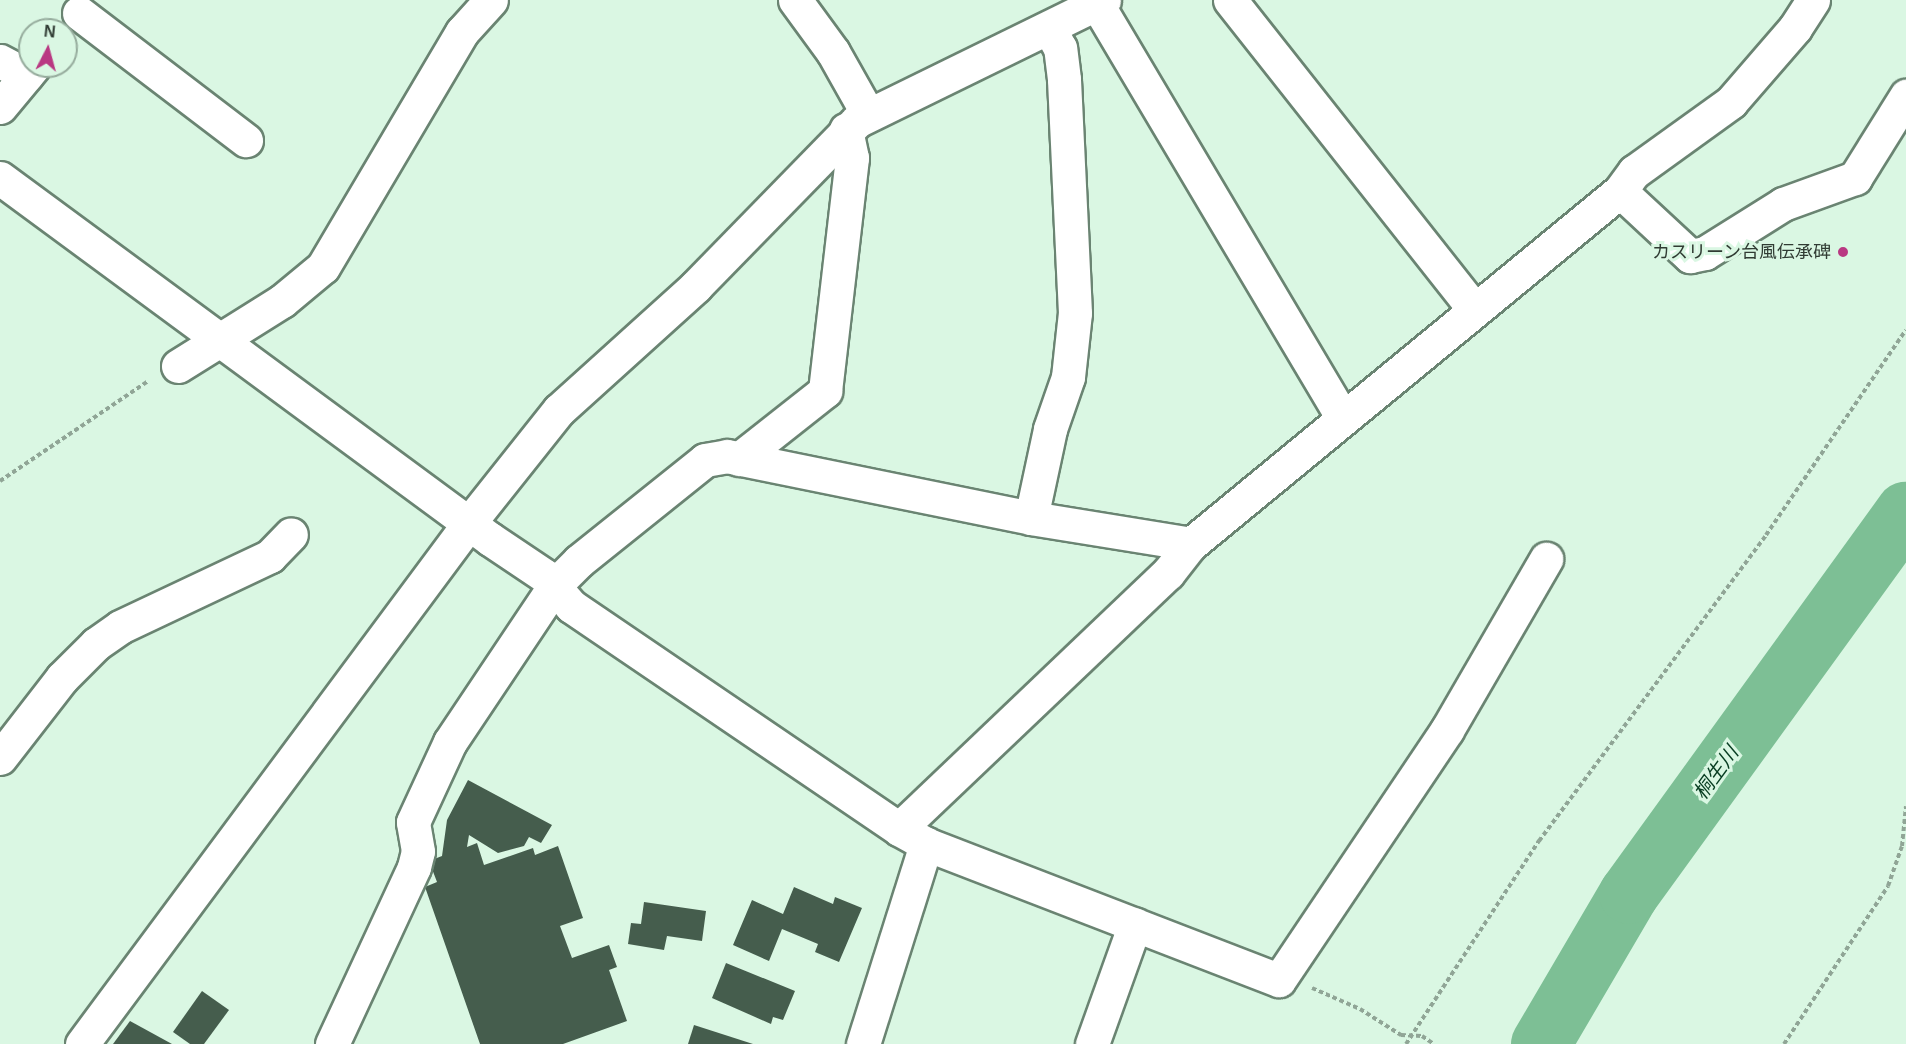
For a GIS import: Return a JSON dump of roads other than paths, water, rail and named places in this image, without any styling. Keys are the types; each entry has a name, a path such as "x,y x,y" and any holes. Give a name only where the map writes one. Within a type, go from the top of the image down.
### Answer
{"street":[{"path":"178,366 282,301 322,267 462,32 491,0"},
{"path":"740,459 825,391 857,122 833,52 795,0"},
{"path":"1230,0 1475,310"},
{"path":"862,1044 912,836 1168,573 1191,544 1620,191 1634,172 1731,102 1795,28 1813,0"},
{"path":"82,1044 547,422 696,286 857,122 1100,2 1343,419"},
{"path":"78,14 246,140"},
{"path":"1031,518 1050,429 1068,377 1075,313 1064,79 1060,48 1049,28"},
{"path":"0,107 18,71"},
{"path":"1620,191 1690,256 1705,253 1783,204 1855,177 1906,96"},
{"path":"0,178 555,585 571,606 912,836 1279,980 1447,730 1546,559"},
{"path":"332,1044 414,867 418,851 413,822 424,793 450,742 555,585 579,561 705,460 727,456 1031,518 1191,544"},
{"path":"0,758 62,678 96,644 120,627 270,556 291,534"},
{"path":"1092,1044 1135,924"}],"waterway":[{"name":"桐生川","path":"1541,1044 1629,894 1906,512"}],"place":[{"name":"カスリーン台風伝承碑","path":"1843,252"}]}
